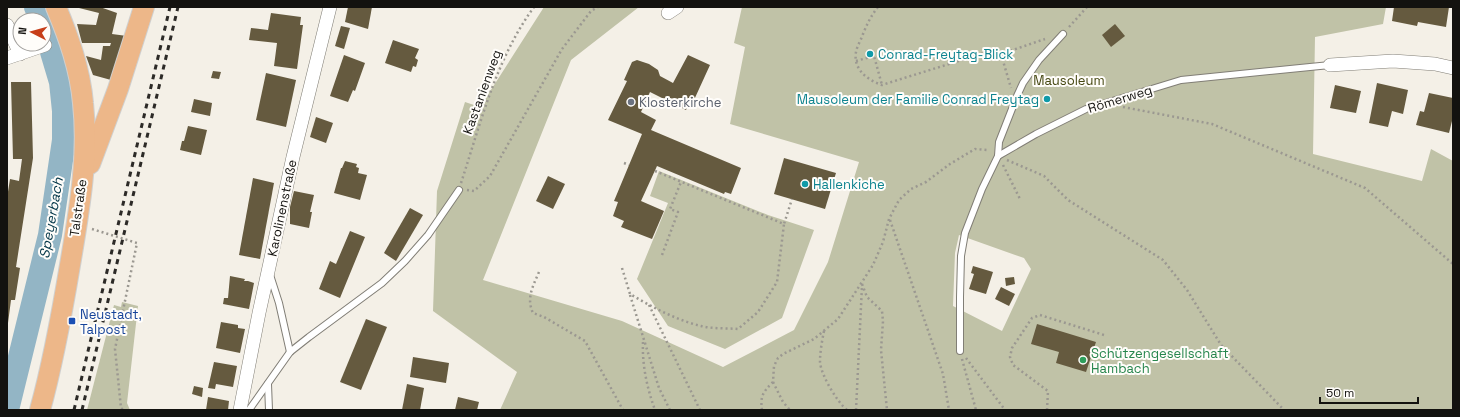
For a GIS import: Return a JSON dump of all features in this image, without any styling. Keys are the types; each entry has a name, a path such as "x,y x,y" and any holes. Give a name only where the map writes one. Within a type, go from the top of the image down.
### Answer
{"main road":[{"name":"Talstraße","path":"40,410 63,309 82,185 85,127 83,101 72,50 56,7"},
{"path":"82,185 118,89 144,7"},
{"path":"83,101 102,100 116,93 118,89"}],"street":[{"name":"Karolinenstraße","path":"240,410 258,313 292,157 330,7"},
{"path":"7,25 20,54"},
{"path":"7,58 26,52"},
{"name":"Römerweg","path":"1330,65 1393,61 1435,64 1453,68"}],"lane":[{"path":"960,350 961,256 965,233 982,189 997,157 999,142 1023,83 1039,60 1065,31"},
{"name":"Römerweg","path":"997,157 1036,134 1086,109 1181,80 1330,65"},
{"path":"249,410 290,352 382,283 405,261 428,235 459,190"},
{"path":"268,272 279,303 290,352"},
{"path":"268,384 269,410"}],"path":[{"name":"Kastanienweg","path":"459,190 494,79 509,46 534,7"},
{"path":"459,190 474,191 490,176 562,49 591,11 598,7"},
{"path":"878,7 871,16 856,51 856,61 858,68 866,78 882,85 984,53 1001,54 1065,31 1087,7"},
{"path":"1001,54 1013,92"},
{"path":"856,61 874,56 882,85"},
{"path":"1105,104 1212,124 1365,188 1453,264"},
{"path":"790,410 783,402 773,382 774,366 778,358 782,354 814,339 838,319 862,284 872,265 883,242 889,219 899,200 911,189 926,182 950,164 975,149 987,150 997,157 1044,176 1068,200 1163,260 1187,290 1221,345 1284,410"},
{"path":"997,157 1020,199"},
{"path":"624,163 629,165"},
{"path":"655,171 784,224"},
{"path":"662,255 678,212 670,209 681,182"},
{"path":"630,294 672,316 702,326 738,329 758,312 777,282 784,224 792,199"},
{"path":"889,219 943,374 949,410"},
{"path":"93,229 138,243 115,349 123,410"},
{"path":"622,268 659,388 670,410"},
{"path":"539,272 530,294 530,305 533,313 544,317 585,341 623,410"},
{"path":"856,410 862,284"},
{"path":"862,284 867,297 882,311 883,321 881,350 887,410"},
{"path":"649,305 700,410"},
{"path":"1047,410 1048,391 1013,365 1010,357 1012,348 1032,318 1040,315 1104,335"},
{"path":"824,331 820,363 830,389 843,407 847,410"},
{"path":"643,340 642,355 655,410"},
{"path":"960,350 976,410"},
{"path":"960,350 1005,410"},
{"path":"762,410 760,400 766,389 773,382"}],"green space":[{"name":"Mausoleum","path":"544,7 639,7 571,60 483,280 622,321 723,367 794,330 828,262 859,162 730,124 745,47 734,43 742,7 1386,7 1383,24 1315,37 1313,154 1422,181 1431,149 1453,161 1453,410 500,410 517,372 433,311 437,191 465,102 480,107","holes":["959,235 1024,258 1031,269 1002,331 953,306 955,253"]},
{"path":"659,171 768,215 814,230 782,318 725,349 668,326 637,279 668,203 650,196"},
{"path":"122,302 138,306 127,403 130,410 87,410 114,305 121,307"}],"building":[{"path":"75,7 100,7 117,13 112,34 127,36 111,80 93,75 86,56 101,60 103,46 110,46 111,43 82,43 77,24 96,25 99,13"},
{"path":"348,7 372,7 368,29 345,22"},
{"path":"1394,7 1449,7 1446,27 1418,22 1417,26 1392,21"},
{"path":"271,13 301,17 300,25 303,25 297,69 274,66 277,43 249,40 251,28 268,30"},
{"path":"1115,24 1125,36 1111,47 1102,35"},
{"path":"341,26 350,28 344,49 335,46"},
{"path":"393,40 419,49 415,58 418,60 416,67 413,66 411,72 385,63"},
{"path":"344,55 365,63 355,91 353,90 348,102 330,96"},
{"path":"688,55 710,65 694,100 691,99 686,110 650,92 641,112 656,120 651,130 741,168 731,194 725,192 724,194 657,166 641,201 664,211 652,239 621,227 624,221 613,216 618,202 614,201 642,134 608,120 627,81 624,80 632,62 637,60 649,64 658,70 660,76 673,83"},
{"path":"213,71 221,72 219,79 211,78"},
{"path":"266,73 296,80 286,127 256,120"},
{"path":"11,82 31,82 33,158 16,267 20,268 15,300 11,300 8,323 7,198 10,179 19,181 22,159 13,159"},
{"path":"1377,83 1408,90 1403,114 1392,111 1388,127 1369,123"},
{"path":"1335,85 1361,91 1356,113 1330,108"},
{"path":"1429,93 1453,98 1453,117 1449,133 1416,125 1420,111 1424,112"},
{"path":"194,99 212,103 210,116 191,112"},
{"path":"316,117 333,123 326,143 310,137"},
{"path":"188,126 207,130 201,155 180,150"},
{"name":"Hallenkiche","path":"784,158 836,173 825,209 774,194"},
{"path":"345,161 357,164 356,167 359,168 358,173 367,175 360,200 334,193 341,168"},
{"path":"548,176 565,184 553,209 536,201"},
{"path":"253,178 274,183 260,259 239,255"},
{"path":"294,191 314,195 310,212 312,212 309,228 290,224 290,207"},
{"path":"410,208 423,215 396,261 384,253"},
{"path":"350,231 365,237 340,298 319,289 330,261 336,264"},
{"path":"973,266 993,272 986,294 969,289 974,274 971,273"},
{"path":"230,276 245,279 244,281 254,283 249,309 223,304 224,298 228,298"},
{"path":"1014,277 1015,284 1006,286 1005,278"},
{"path":"1001,287 1015,294 1009,306 995,299"},
{"path":"366,319 387,327 361,390 340,382"},
{"path":"221,322 238,325 238,328 245,329 240,353 216,348"},
{"path":"1037,324 1096,342 1086,372 1056,363 1059,352 1031,344"},
{"path":"413,357 449,363 446,383 410,377"},
{"path":"214,362 237,366 233,387 216,384 215,389 208,388"},
{"path":"407,384 424,388 420,410 402,410"},
{"path":"194,386 203,388 202,397 192,394"},
{"path":"208,397 229,401 228,410 206,410"},
{"path":"458,397 479,402 477,410 455,410"}],"waterway":[{"name":"Speyerbach","path":"36,7 38,12"},
{"name":"Speyerbach","path":"7,410 50,235 64,140 64,111 61,82 52,52"}],"railway":[{"path":"74,410 170,7"},
{"path":"82,410 178,7"}],"place":[{"name":"Conrad-Freytag-Blick","path":"870,54"},
{"name":"Mausoleum der Familie Conrad Freytag","path":"1047,99"},
{"name":"Klosterkirche","path":"631,102"},
{"name":"Hallenkiche","path":"805,184"},
{"name":"Neustadt, Talpost","path":"72,321"},
{"name":"Schützengesellschaft Hambach","path":"1083,360"}]}
